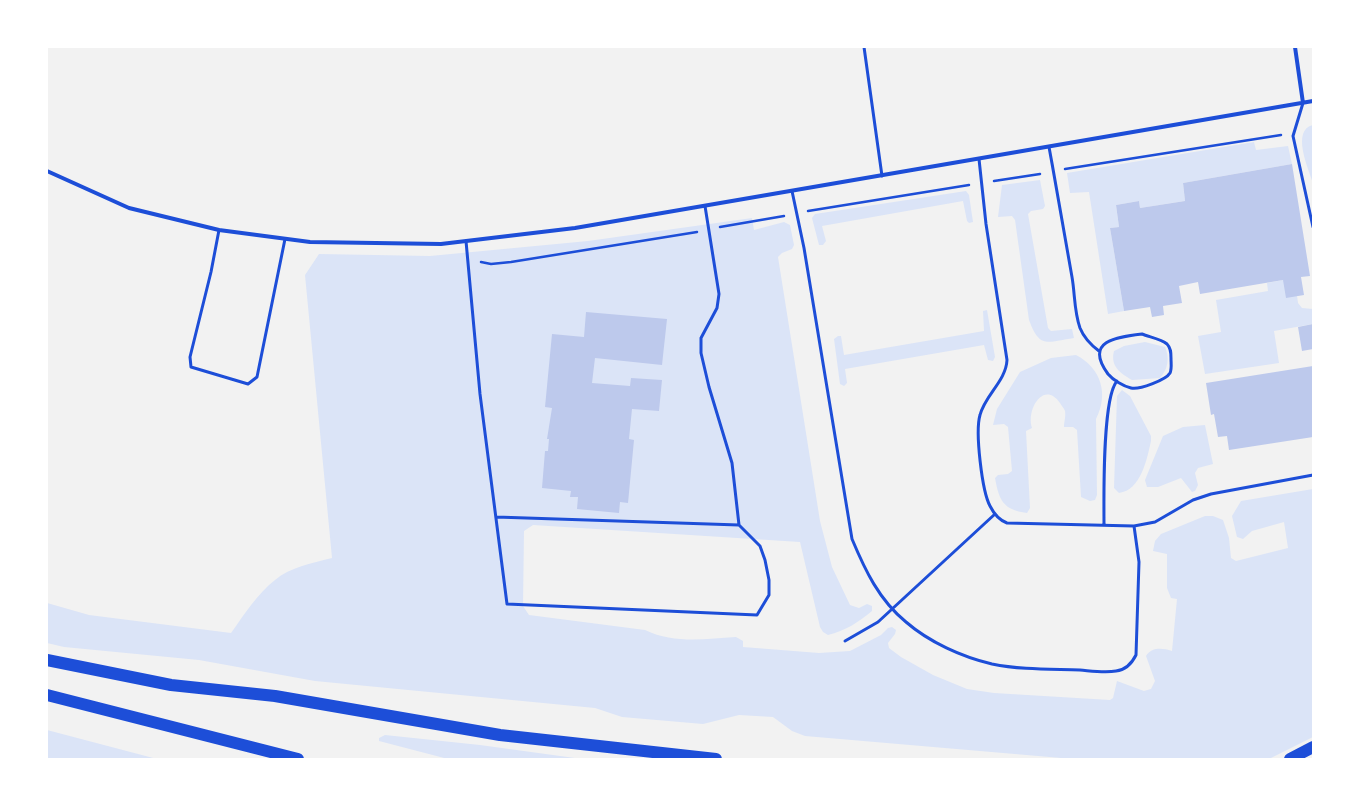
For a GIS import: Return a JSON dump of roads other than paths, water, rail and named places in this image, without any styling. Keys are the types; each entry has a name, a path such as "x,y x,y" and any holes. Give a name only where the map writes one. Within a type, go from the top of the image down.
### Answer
{"highway":[{"path":"47,660 171,685 275,696 500,735 716,759"},
{"path":"47,695 298,759"},
{"path":"1290,759 1313,747"}],"street":[{"path":"1295,47 1303,103"},
{"path":"47,171 129,208 219,230 310,242 433,244 575,228 1313,101"}],"lane":[{"path":"864,47 882,176"},
{"path":"1303,103 1293,136 1297,160 1303,176 1313,227"},
{"path":"1049,147 1080,328 1091,345 1099,351"},
{"path":"979,159 1007,356 1007,367 1000,380 988,396 980,414 978,444 986,494 995,514 1001,520 1007,523 1134,526 1155,522 1193,500 1211,494 1313,475"},
{"path":"792,191 806,262 852,539 864,569 879,594 905,622 950,649 992,664 1036,668 1117,671 1126,668 1133,662 1136,655 1139,562 1134,526"},
{"path":"466,241 480,394 507,604 757,615 769,595 769,580 765,560 760,546 739,525 732,463 709,387 701,353 701,338 717,308 719,294 705,206"},
{"path":"219,230 211,272 190,357 191,366 248,384 257,377 285,239"},
{"path":"1142,334 1166,343 1171,349 1170,373 1165,379 1132,388 1117,381 1111,378 1100,360 1099,351 1105,342 1115,338 1142,334"},
{"path":"1104,525 1106,435 1113,386 1117,381"},
{"path":"845,641 878,622 995,514"},
{"path":"496,517 739,525"}]}
